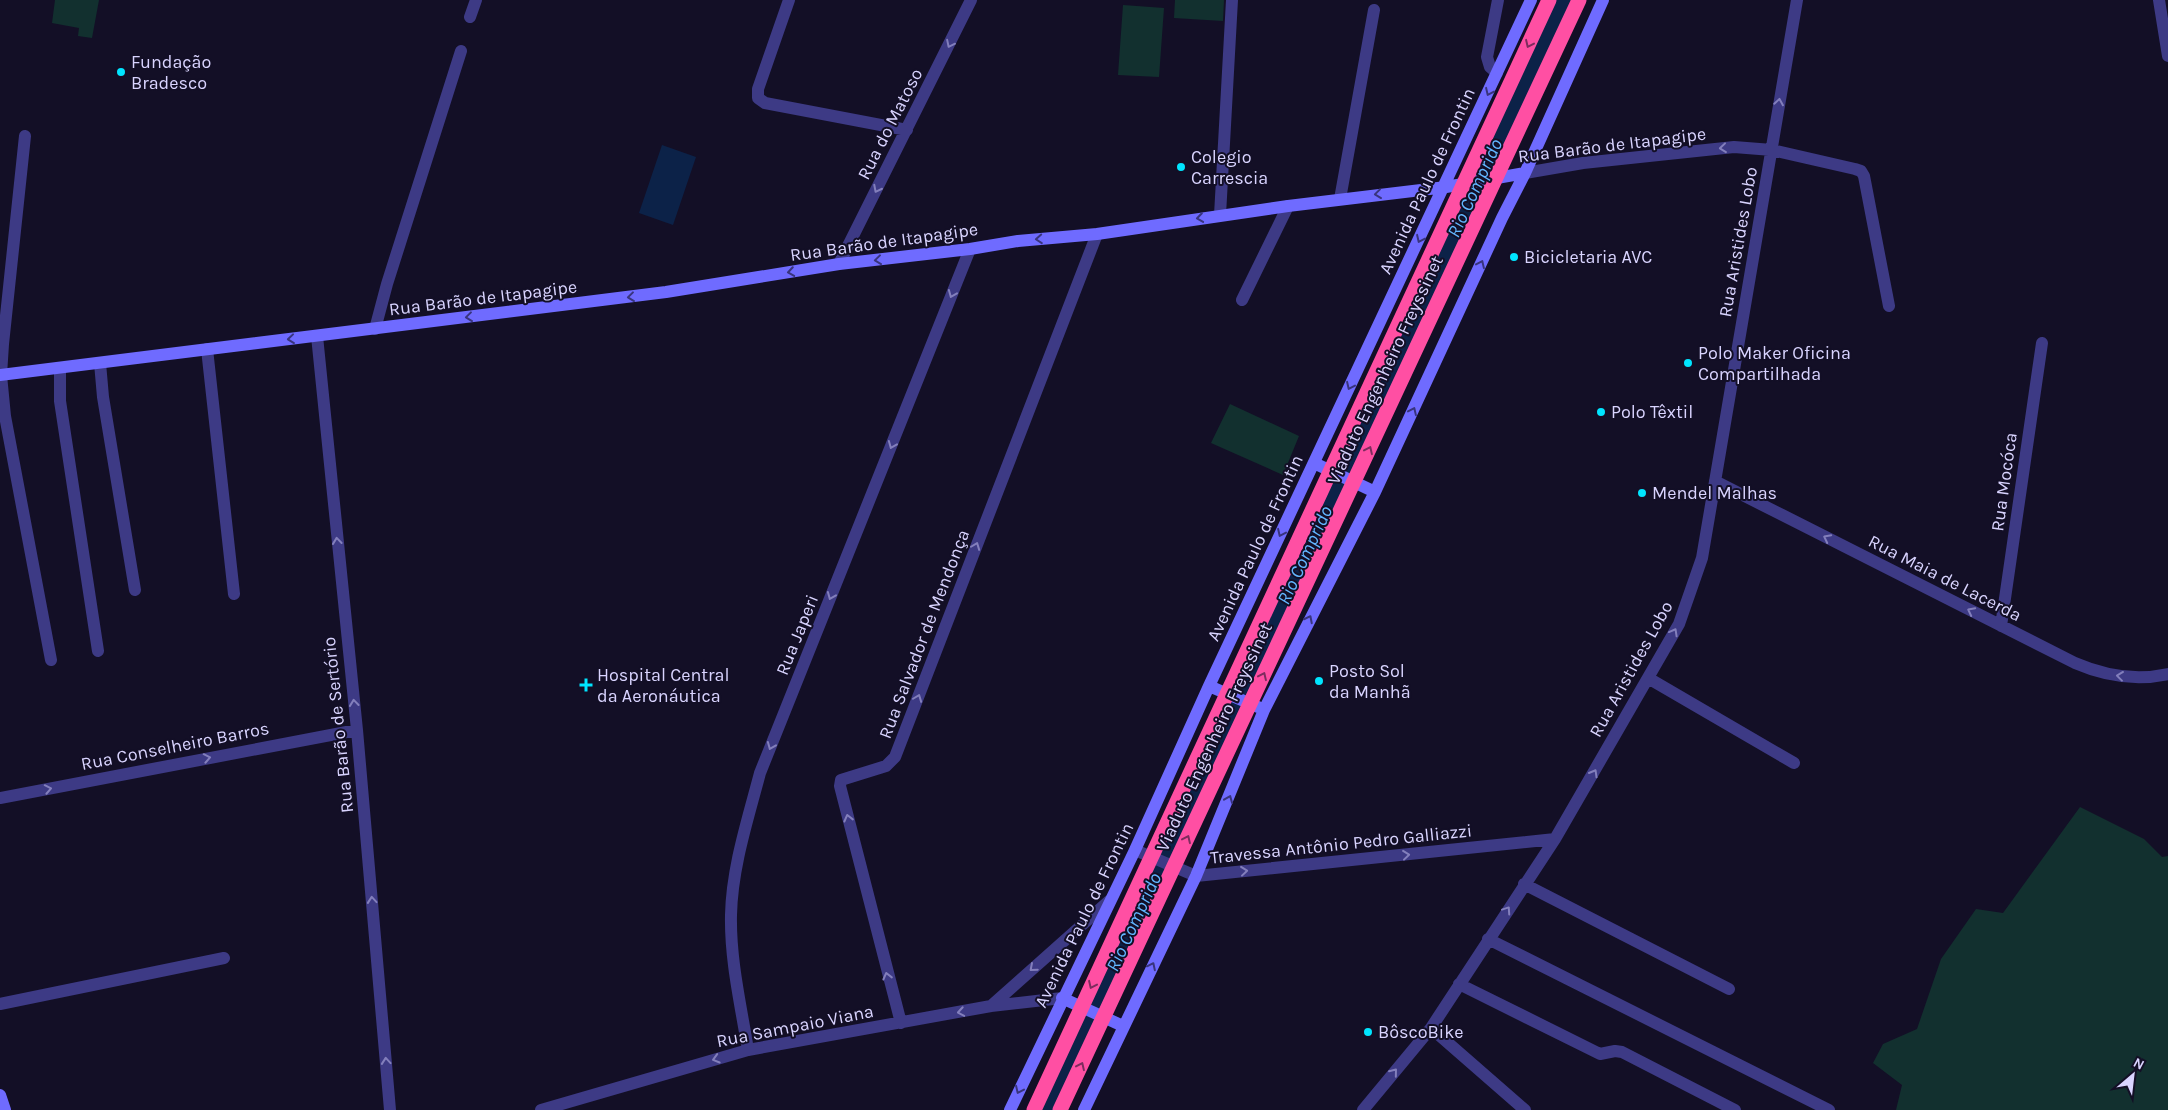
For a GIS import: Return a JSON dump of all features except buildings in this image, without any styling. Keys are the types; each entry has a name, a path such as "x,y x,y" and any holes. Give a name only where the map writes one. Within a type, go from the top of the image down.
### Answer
{"highway":[{"name":"Viaduto Engenheiro Freyssinet","path":"1034,1110 1550,0"},
{"name":"Viaduto Engenheiro Freyssinet","path":"1060,1110 1579,0"}],"main road":[{"name":"Avenida Paulo de Frontin","path":"1010,1110 1062,998 1135,850 1531,0"},
{"path":"1084,1110 1196,876 1264,710 1375,492 1603,0"},
{"name":"Rua Barão de Itapagipe","path":"1,375 666,292 839,264 970,249 1018,240 1097,234 1220,215 1445,187 1523,173"},
{"path":"1314,463 1375,492"},
{"path":"1210,686 1264,710"},
{"path":"1062,998 1123,1026"},
{"path":"0,1095 5,1110"}],"street":[{"path":"470,17 476,0"},
{"path":"788,0 758,89 758,98 765,103 907,130"},
{"name":"Rua do Matoso","path":"839,264 971,0"},
{"path":"1220,215 1232,0"},
{"path":"1497,73 1490,67 1487,57 1498,0"},
{"name":"Rua Aristides Lobo","path":"1363,1110 1431,1028 1555,839 1679,624 1690,597 1702,558 1797,0"},
{"path":"2159,0 2168,56"},
{"path":"1340,199 1374,10"},
{"path":"375,329 387,284 461,51"},
{"path":"25,136 1,375 5,416 51,660"},
{"name":"Rua Barão de Itapagipe","path":"1523,173 1583,163 1734,147 1772,150 1861,171 1864,176 1889,306"},
{"path":"1242,300 1288,206"},
{"name":"Rua Salvador de Mendonça","path":"901,1022 840,786 842,780 886,766 895,757 1097,234"},
{"name":"Rua Japeri","path":"748,1050 732,944 731,912 739,853 760,773 970,249"},
{"name":"Rua Barão de Sertório","path":"317,336 357,730 390,1110"},
{"name":"Rua Mocóca","path":"2001,626 2042,343"},
{"path":"207,349 234,594"},
{"path":"100,363 103,397 135,590"},
{"path":"60,368 60,402 98,651"},
{"name":"Rua Maia de Lacerda","path":"1715,481 2096,672 2122,677 2168,674"},
{"path":"1648,678 1794,763"},
{"name":"Rua Conselheiro Barros","path":"0,798 357,730"},
{"name":"Travessa Antônio Pedro Galliazzi","path":"1135,850 1196,876 1555,839"},
{"path":"1524,884 1729,989"},
{"path":"991,1006 1109,901"},
{"path":"1488,939 1830,1110"},
{"path":"0,1004 224,958"},
{"path":"1459,984 1600,1054 1615,1051 1622,1052 1735,1110"},
{"name":"Rua Sampaio Viana","path":"541,1110 748,1050 991,1006 1062,998"},
{"path":"1431,1028 1525,1110"}],"green space":[{"path":"55,0 99,0 92,38 78,36 79,28 52,23"},
{"path":"1175,0 1224,0 1223,21 1174,18"},
{"path":"1123,5 1164,8 1159,77 1118,75"},
{"path":"1230,404 1299,436 1283,475 1211,443"},
{"path":"2080,807 2144,839 2162,857 2168,856 2168,1110 1896,1110 1902,1085 1873,1063 1883,1044 1917,1029 1941,959 1976,909 2003,913"}],"water":[{"path":"662,145 696,157 673,225 639,213"}],"waterway":[{"name":"Rio Comprido","path":"1046,1110 1562,0"}],"place":[{"name":"Fundação Bradesco","path":"121,72"},
{"name":"Colegio Carrescia","path":"1181,167"},
{"name":"Bicicletaria AVC","path":"1514,257"},
{"name":"Polo Maker Oficina Compartilhada","path":"1688,363"},
{"name":"Polo Têxtil","path":"1601,412"},
{"name":"Mendel Malhas","path":"1642,493"},
{"name":"Posto Sol da Manhã","path":"1319,681"},
{"name":"Hospital Central da Aeronáutica","path":"586,685"},
{"name":"BôscoBike","path":"1368,1032"}]}
